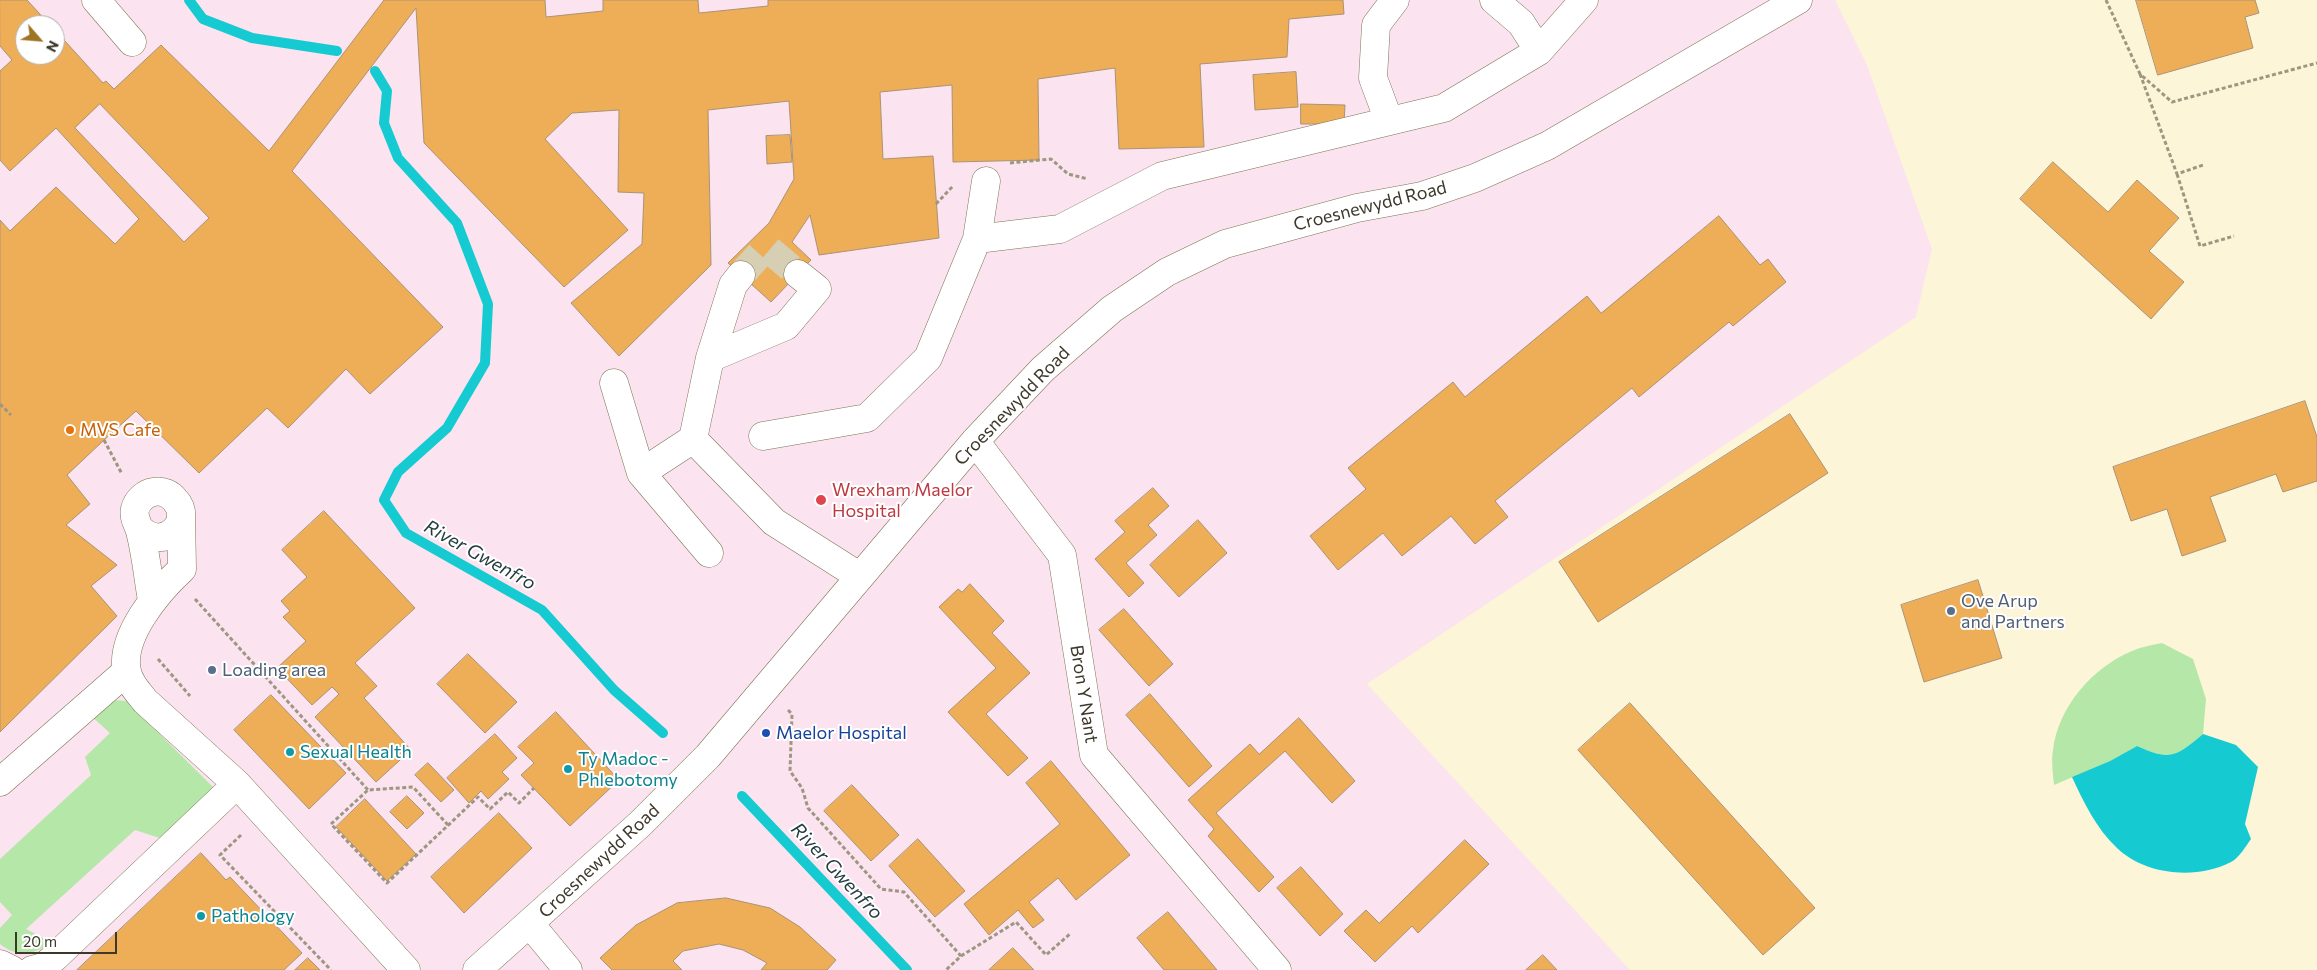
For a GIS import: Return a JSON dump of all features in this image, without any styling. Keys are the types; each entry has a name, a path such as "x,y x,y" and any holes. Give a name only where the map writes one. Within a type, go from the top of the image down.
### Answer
{"street":[{"path":"96,0 132,42"},
{"path":"1389,121 1373,78 1375,12 1395,0"},
{"path":"1495,0 1521,23 1539,51"},
{"path":"977,239 1060,229 1162,176 1444,108 1539,51 1584,0"},
{"name":"Croesnewydd Road","path":"478,970 640,824 708,756 975,441 1043,368 1112,309 1167,272 1224,244 1357,208 1422,196 1474,178 1547,146 1798,0"},
{"path":"762,436 867,418 928,358 977,239 986,181"},
{"path":"710,358 786,326 817,289 798,274"},
{"path":"641,473 693,440 710,358 733,285 741,275"},
{"path":"614,383 641,473 709,553"},
{"path":"693,440 774,522 859,576"},
{"name":"Bron Y Nant","path":"975,441 1062,555 1094,754 1277,970"},
{"path":"152,600 135,510 143,497 150,493 158,492 171,496 176,501 181,513 178,573 152,600 130,642 126,671 133,687 145,701 237,784 406,970"},
{"path":"140,529 152,537 166,537 177,527 181,513"},
{"path":"0,782 126,671"},
{"path":"32,970 42,967 54,958 237,784"},
{"path":"530,924 568,970"}],"path":[{"path":"2106,0 2140,74 2177,174 2200,246 2234,236"},
{"path":"2140,74 2172,102 2317,63"},
{"path":"1006,163 1051,159 1068,174 1095,181"},
{"path":"2177,174 2203,164"},
{"path":"936,204 959,179"},
{"path":"0,404 11,415"},
{"path":"178,573 368,790"},
{"path":"767,688 792,714 790,771 802,788 808,808 881,889 904,892 960,956"},
{"path":"448,825 412,787 368,790 331,824 387,883 478,797 490,809 508,792 519,804 534,788"},
{"path":"946,970 960,956 1016,922 1046,955 1071,933"}],"shaded area":[{"name":"Wrexham Maelor Hospital","path":"0,0 1835,0 1867,65 1932,249 1916,317 1367,684 1630,970 0,970"}],"green space":[{"path":"2162,643 2193,659 2206,699 2203,734 2186,748 2172,754 2158,754 2137,746 2110,761 2054,785 2052,759 2056,734 2070,704 2080,690 2104,667 2118,658 2139,648"},
{"path":"114,700 126,701 216,790 163,839 135,830 26,929 51,942 32,952 19,953 13,951 0,944 0,928 12,915 0,902 0,859 91,775 85,757 110,733 90,715"}],"water":[{"path":"2203,734 2236,745 2258,767 2245,824 2251,839 2234,860 2217,868 2187,873 2156,869 2142,864 2117,848 2097,824 2072,777 2110,761 2137,746 2165,755 2179,752"}],"building":[{"path":"0,0 27,0 41,15 15,15 15,65 65,65 65,41 103,83 106,81 114,89 161,45 269,151 384,0 545,0 546,17 603,11 603,0 698,0 699,13 768,6 768,0 1343,0 1344,14 1289,19 1287,57 1200,64 1204,147 1119,149 1115,68 1038,79 1039,160 953,162 952,85 880,92 883,159 933,156 939,238 819,255 810,215 792,242 811,260 771,302 728,263 769,223 794,179 789,101 708,110 711,265 619,356 571,303 642,244 644,193 618,192 619,110 572,113 545,139 628,230 564,287 424,143 416,8 292,171 443,327 370,394 346,369 288,428 267,408 199,473 136,411 104,440 67,475 90,504 66,525 117,565 91,586 117,616 0,732 0,220 10,231 56,187 115,244 139,219 56,128 10,171 0,160 0,71 12,60 0,46","holes":["100,104 209,218 184,242 75,128"]},
{"path":"2136,0 2255,0 2259,13 2245,17 2253,48 2158,75"},
{"path":"1296,72 1298,107 1255,110 1253,75"},
{"path":"1301,104 1345,105 1344,124 1301,124"},
{"path":"790,135 792,162 767,164 766,136"},
{"path":"2053,162 2108,212 2137,180 2179,218 2149,251 2184,282 2151,319 2020,199"},
{"path":"1719,216 1760,265 1768,259 1786,282 1733,326 1729,322 1639,397 1632,388 1495,501 1508,517 1475,544 1451,516 1402,556 1383,533 1338,570 1310,536 1366,489 1348,468 1453,382 1465,397 1587,296 1601,313"},
{"path":"2305,401 2317,437 2317,481 2283,492 2276,474 2210,497 2226,541 2182,556 2167,509 2131,521 2113,467"},
{"path":"1790,414 1828,473 1598,622 1559,562"},
{"path":"1153,488 1169,506 1148,525 1157,535 1126,563 1144,583 1129,597 1095,559 1125,532 1115,521"},
{"path":"324,511 415,608 355,663 377,686 364,698 411,750 376,782 315,717 339,694 332,687 312,705 277,668 306,641 283,617 290,611 281,601 307,577 282,550"},
{"path":"1198,520 1227,553 1179,597 1150,565"},
{"path":"1978,580 2002,658 1924,682 1901,605"},
{"path":"970,584 1004,621 992,633 1030,673 986,714 1028,758 1008,776 948,712 996,668 939,607 958,589 962,592"},
{"path":"1124,609 1173,664 1149,686 1099,630"},
{"path":"468,654 517,702 485,733 437,684"},
{"path":"1150,694 1212,766 1189,787 1126,715"},
{"name":"Sexual Health","path":"271,695 346,773 309,809 234,730"},
{"path":"1630,703 1815,908 1763,955 1578,750"},
{"name":"Ty Madoc - Phlebotomy","path":"556,712 619,780 570,826 521,775 534,763 518,747"},
{"path":"1299,718 1355,781 1332,803 1285,751 1216,813 1274,877 1259,892 1208,836 1214,829 1188,800 1250,744 1259,754"},
{"path":"495,734 517,758 502,772 509,779 488,799 481,791 469,803 447,778"},
{"path":"1051,761 1130,855 1076,900 1058,878 1029,902 1044,920 1033,928 1018,910 989,935 964,904 1060,824 1026,783"},
{"path":"428,763 454,790 441,802 415,775"},
{"path":"852,785 899,835 871,861 824,811"},
{"path":"407,796 424,813 407,829 390,812"},
{"path":"365,799 416,854 387,881 336,827"},
{"path":"499,813 532,848 464,913 431,877"},
{"path":"918,839 965,891 935,917 889,866"},
{"path":"1465,840 1489,864 1418,933 1412,926 1375,962 1344,931 1366,910 1379,923"},
{"name":"Pathology","path":"201,853 226,880 230,877 302,953 284,970 77,970"},
{"path":"1301,867 1343,914 1320,936 1277,888"},
{"path":"726,898 770,908 800,927 836,960 827,970 761,970 767,963 743,950 719,944 683,951 673,961 682,970 612,970 600,958 636,925 677,903"},
{"path":"1168,912 1217,970 1164,970 1137,938"},
{"path":"1013,948 1034,970 989,970"},
{"path":"1543,955 1557,970 1526,970"},
{"path":"308,958 320,970 295,970"}],"waterway":[{"name":"River Gwenfro","path":"189,0 203,19 252,38 337,51"},
{"name":"River Gwenfro","path":"375,71 387,91 384,123 398,158 457,223 488,304 485,363 447,428 398,472 384,500 406,533 542,610 614,690 663,733"},
{"name":"River Gwenfro","path":"742,796 907,970"}],"tunnel":[{"path":"741,275 766,247 798,274"}],"place":[{"name":"MVS Cafe","path":"70,430"},
{"name":"Wrexham Maelor Hospital","path":"821,500"},
{"name":"Ove Arup and Partners","path":"1951,611"},
{"name":"Loading area","path":"212,670"},
{"name":"Maelor Hospital","path":"766,733"},
{"name":"Sexual Health","path":"290,752"},
{"name":"Ty Madoc - Phlebotomy","path":"568,769"},
{"name":"Pathology","path":"201,916"}]}
